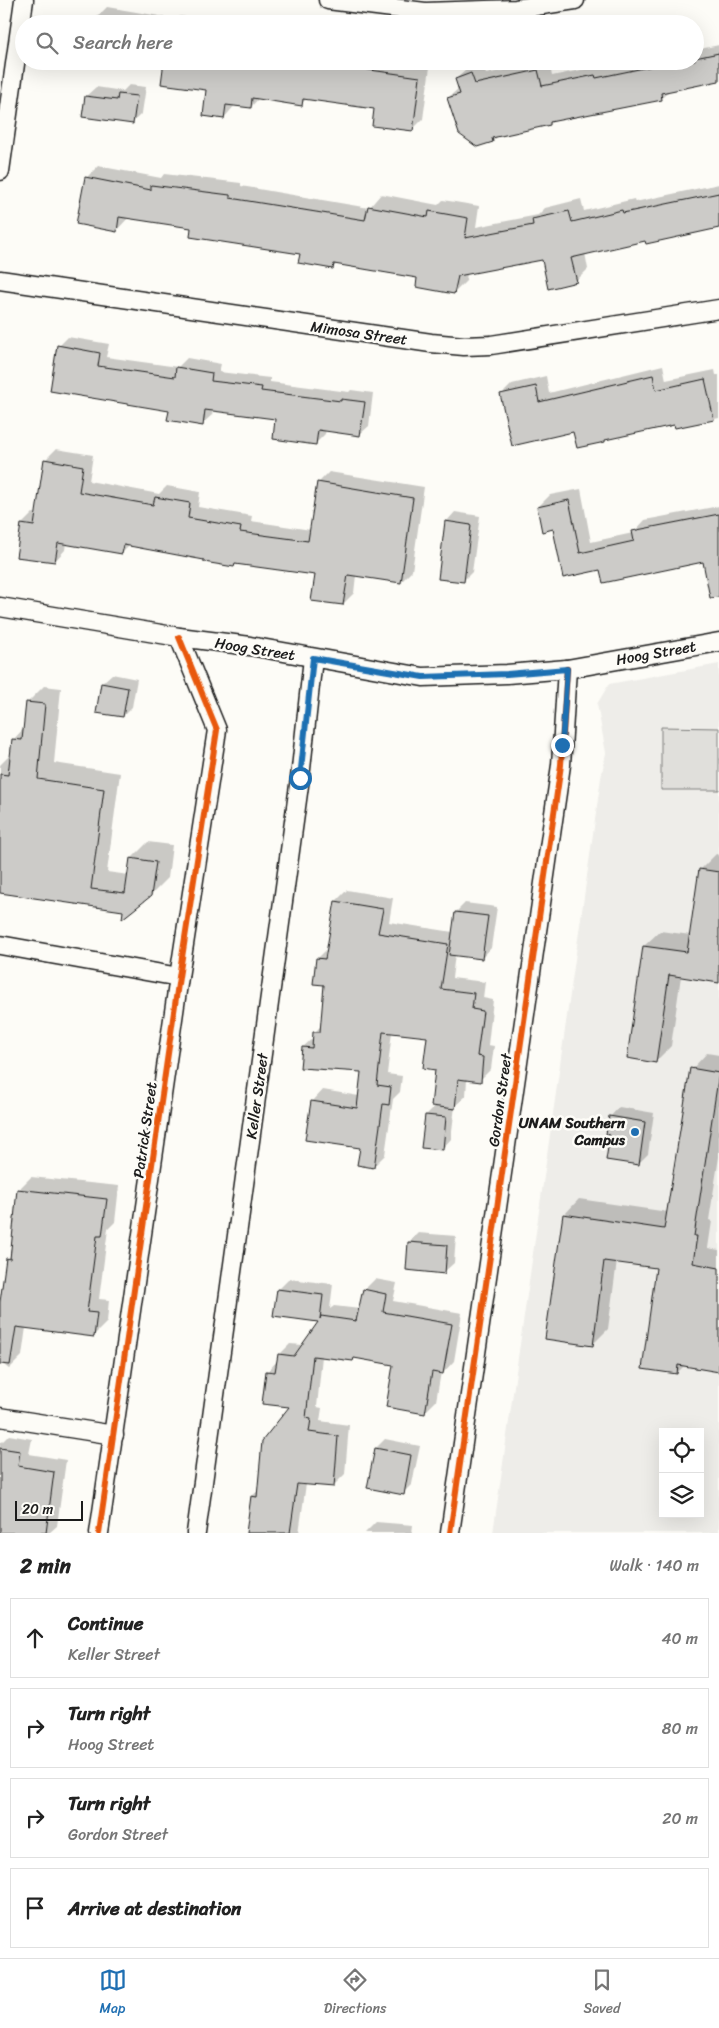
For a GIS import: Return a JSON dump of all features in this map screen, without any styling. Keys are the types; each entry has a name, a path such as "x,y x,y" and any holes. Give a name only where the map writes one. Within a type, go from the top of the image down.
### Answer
{"street":[{"path":"22,15 24,0"},
{"path":"328,0 425,12 516,9 575,0"},
{"path":"0,171 15,64"},
{"name":"Mimosa Street","path":"0,280 431,344 464,346 522,340 719,309"},
{"name":"Hoog Street","path":"0,607 179,637 250,646 423,677 507,674 567,669 719,642"},
{"name":"Patrick Street","path":"99,1533 179,977 217,730 179,637"},
{"name":"Keller Street","path":"196,1533 300,778 313,658"},
{"name":"Gordon Street","path":"450,1533 560,765 567,669"},
{"path":"0,945 179,977"},
{"path":"0,1417 114,1435"}],"shaded area":[{"name":"UNAM Southern Campus","path":"719,664 719,1533 493,1533 606,753 597,704 609,684"},
{"path":"661,727 719,728 719,790 661,790"}],"building":[{"path":"719,53 719,81 661,93 662,100 550,122 550,125 492,138 493,142 477,147 459,134 447,98 460,94 455,79 471,73 475,84 538,70 542,86 595,75 596,78 634,70 704,70 704,56"},
{"path":"163,70 370,70 420,77 413,131 372,126 374,109 303,99 302,106 252,98 251,108 226,105 224,119 203,116 206,90 161,84"},
{"path":"118,94 137,96 133,124 82,117 85,96 117,100"},
{"path":"85,177 151,190 151,185 230,195 230,198 365,220 368,206 428,217 429,211 468,218 465,238 533,225 532,219 569,211 572,222 622,210 623,213 719,193 719,228 646,244 645,241 571,258 577,282 548,289 542,260 458,276 454,294 416,287 417,278 334,264 333,269 298,263 300,254 190,237 191,228 119,217 117,232 76,224"},
{"path":"57,345 100,353 98,366 175,377 176,367 212,373 211,381 262,387 261,391 341,401 341,399 365,402 360,436 318,430 316,445 273,439 275,419 205,410 203,426 167,420 169,411 50,391"},
{"path":"653,375 656,390 705,379 714,420 675,428 674,425 577,448 573,432 512,446 500,394 536,386 539,402"},
{"path":"44,459 83,466 79,492 153,505 155,497 190,503 188,518 241,527 240,532 308,541 317,482 413,498 401,583 348,575 343,605 311,601 315,575 235,564 234,567 124,545 122,554 58,543 55,562 16,557 21,524 34,526"},
{"path":"569,500 580,553 634,541 632,531 719,514 719,597 710,598 703,562 603,583 600,570 563,578 553,529 542,532 537,507"},
{"path":"445,521 471,525 464,582 438,579"},
{"path":"101,683 128,688 123,717 96,713"},
{"path":"26,702 45,704 38,779 104,789 91,889 125,893 130,858 156,862 151,896 122,919 123,911 0,893 0,774 8,775 12,739 22,740"},
{"path":"699,869 719,872 719,983 669,975 656,1063 627,1058 643,946 687,952"},
{"path":"335,901 383,909 378,933 448,944 441,989 474,993 472,1009 483,1011 477,1056 483,1057 481,1082 458,1079 455,1109 431,1106 435,1070 423,1068 427,1037 383,1032 377,1085 391,1087 389,1105 383,1104 374,1168 357,1165 360,1148 305,1140 311,1101 357,1108 361,1072 300,1068 302,1047 312,1048 313,1032 320,1032 324,985 313,984 316,958 325,959"},
{"path":"455,912 488,916 482,959 449,955"},
{"path":"690,1068 719,1073 694,1236 697,1236 693,1263 719,1268 719,1372 678,1365 677,1374 642,1369 656,1268 604,1261 593,1346 545,1339 563,1214 664,1229"},
{"path":"425,1115 446,1117 443,1150 421,1148"},
{"path":"609,1116 645,1122 639,1165 606,1160 610,1135 606,1134"},
{"path":"17,1189 107,1199 102,1236 97,1236 87,1312 97,1313 94,1337 16,1327 10,1365 0,1364 0,1302 6,1258 10,1259"},
{"path":"408,1242 447,1245 445,1274 406,1270"},
{"path":"277,1289 323,1295 320,1319 321,1316 356,1321 363,1289 386,1294 383,1312 452,1324 443,1374 432,1372 425,1414 386,1407 393,1365 354,1358 353,1361 313,1356 306,1418 311,1419 309,1432 338,1436 334,1487 297,1484 290,1533 246,1533 251,1496 257,1497 262,1441 289,1407 262,1404 266,1371 275,1372 278,1354 294,1356 318,1322 273,1316"},
{"path":"0,1448 20,1451 18,1466 54,1472 46,1533 0,1533"},
{"path":"375,1448 411,1455 404,1495 367,1488"}],"cycle path":[{"path":"99,1533 179,977 217,730 179,637"},
{"path":"450,1533 561,765 567,669"}],"place":[{"name":"UNAM Southern Campus","path":"635,1132"}],"route":[{"path":"300,778 313,658 423,677 507,674 567,669 562,745"}]}
